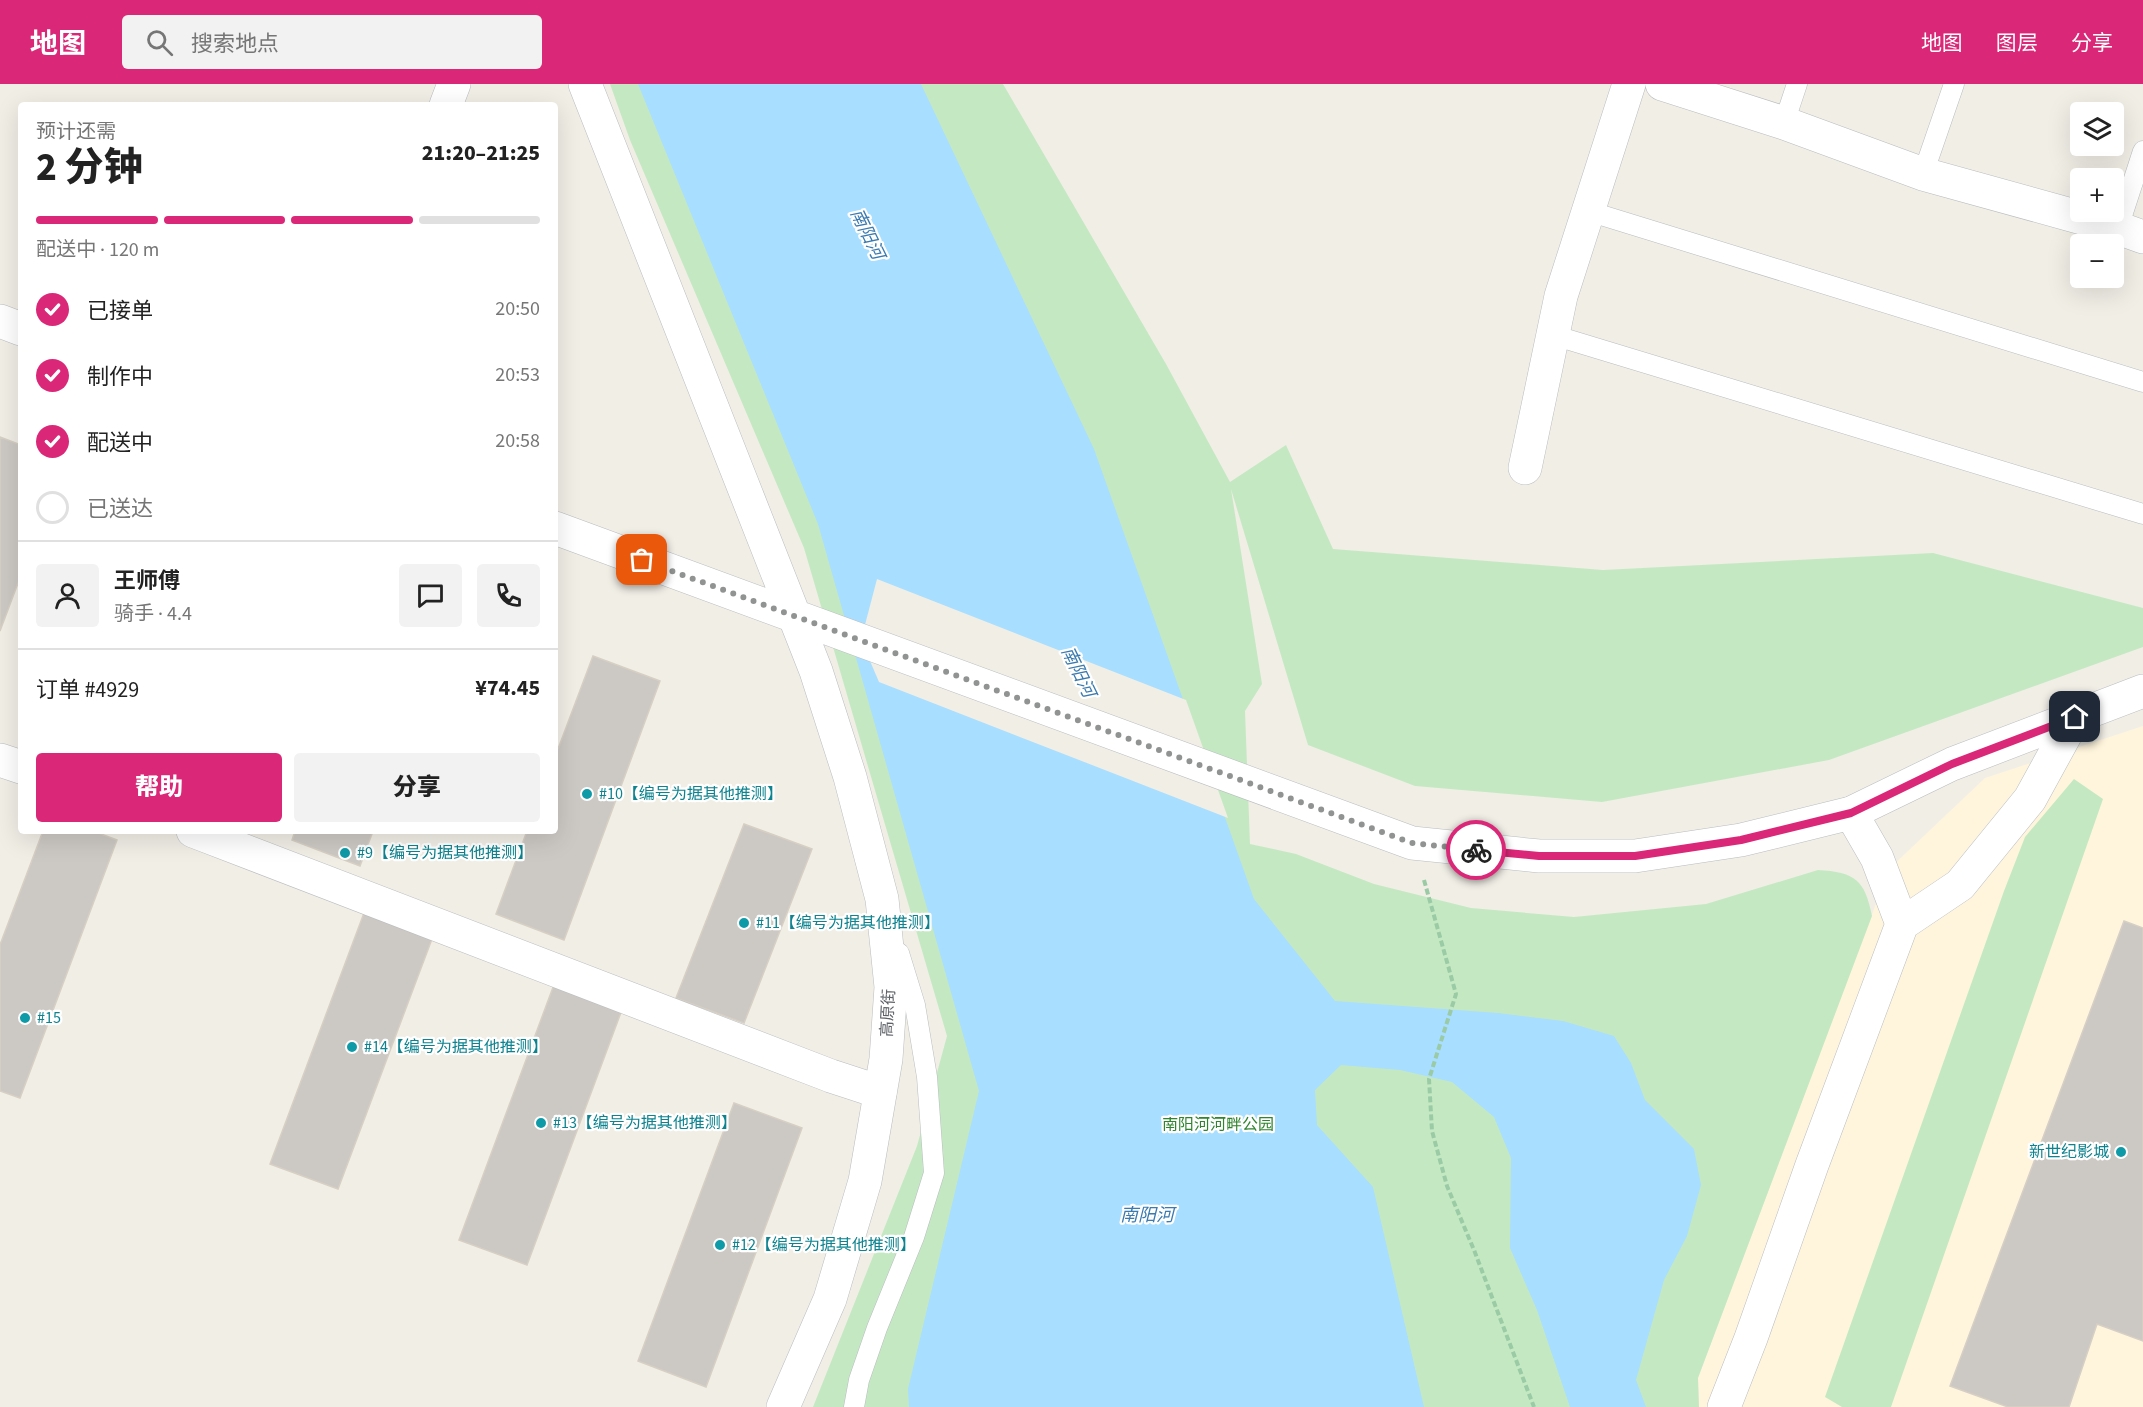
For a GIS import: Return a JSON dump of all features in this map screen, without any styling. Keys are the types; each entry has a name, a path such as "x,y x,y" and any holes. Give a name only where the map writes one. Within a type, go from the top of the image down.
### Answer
{"street":[{"path":"447,102 454,84"},
{"name":"高原街","path":"585,84 795,616 850,777 882,899 891,987 886,1059 865,1181 830,1299 783,1407"},
{"path":"1525,468 1561,296 1629,84"},
{"path":"1662,84 1784,123 1923,174 2130,233"},
{"path":"0,321 18,328"},
{"path":"558,529 1412,843 1539,856 1635,856 1741,840 1851,813 1952,764 2143,691"},
{"path":"1724,1407 1902,924 1960,885 2030,799 2075,717"},
{"path":"0,760 18,766"},
{"path":"1851,813 1877,858 1902,924"},
{"path":"210,834 250,841 831,1076 880,1092"}],"lane":[{"path":"1784,123 1797,84"},
{"path":"1923,174 1954,84"},
{"path":"2130,233 2143,151"},
{"path":"1588,211 2143,382"},
{"path":"1553,335 2143,514"},
{"path":"854,1407 859,1380 877,1328 914,1237 933,1173 927,1077 915,1005 882,899"}],"path":[{"path":"1412,843 1456,994 1429,1079 1432,1131 1447,1186 1534,1407"}],"shaded area":[{"path":"2143,726 2143,1407 1699,1407 1698,1378 1889,869 1985,778"}],"green space":[{"name":"南阳河河畔公园","path":"610,84 1003,84 1166,364 1230,482 1286,445 1333,549 1603,570 1933,553 2143,608 2143,647 1829,760 1602,802 1415,786 1308,745 1231,489 1262,684 1245,711 1250,844 1296,854 1374,884 1471,908 1574,917 1706,904 1818,870 1850,876 1862,886 1872,916 1698,1378 1699,1407 813,1407 917,1146 947,1036 804,548 630,140"},
{"path":"2074,779 2103,799 1891,1407 1842,1407 1825,1397 2004,891 2025,837"}],"water":[{"name":"南阳河","path":"638,84 921,84 1094,449 1254,899 1335,1001 1498,1013 1563,1021 1614,1036 1631,1063 1645,1100 1694,1149 1701,1185 1687,1236 1664,1280 1636,1380 1646,1407 1570,1407 1537,1310 1510,1248 1511,1158 1494,1117 1452,1082 1400,1070 1341,1065 1315,1090 1317,1125 1373,1187 1424,1407 909,1407 908,1389 979,1091 818,524"}],"pier":[{"path":"877,579 1186,700 1228,818 879,682 861,640"}],"building":[{"path":"0,437 18,444 18,583 0,631"},
{"name":"#10【编号为据其他推测】","path":"593,656 660,681 564,940 496,914 526,834 558,834 558,749"},
{"name":"#11【编号为据其他推测】","path":"744,824 812,849 744,1023 676,998"},
{"name":"#15","path":"42,834 101,834 117,840 20,1098 0,1091 0,945"},
{"name":"#9【编号为据其他推测】","path":"294,834 372,834 360,866 292,840"},
{"name":"#14【编号为据其他推测】","path":"367,905 435,931 338,1189 270,1164"},
{"path":"2124,921 2143,928 2143,1341 2097,1324 2069,1407 2008,1407 1950,1386"},
{"name":"#13【编号为据其他推测】","path":"555,982 623,1007 527,1265 459,1240"},
{"name":"#12【编号为据其他推测】","path":"734,1103 802,1128 706,1387 638,1361"}],"way so far":[{"path":"642,560 1412,843 1476,850"}],"place":[{"name":"#10【编号为据其他推测】","path":"587,794"},
{"name":"#9【编号为据其他推测】","path":"345,853"},
{"name":"#11【编号为据其他推测】","path":"744,923"},
{"name":"#15","path":"25,1018"},
{"name":"#14【编号为据其他推测】","path":"352,1047"},
{"name":"#13【编号为据其他推测】","path":"541,1123"},
{"name":"新世纪影城","path":"2121,1152"},
{"name":"#12【编号为据其他推测】","path":"720,1245"}],"route":[{"path":"1476,850 1539,856 1635,856 1741,840 1851,813 1952,764 2075,717"}]}
